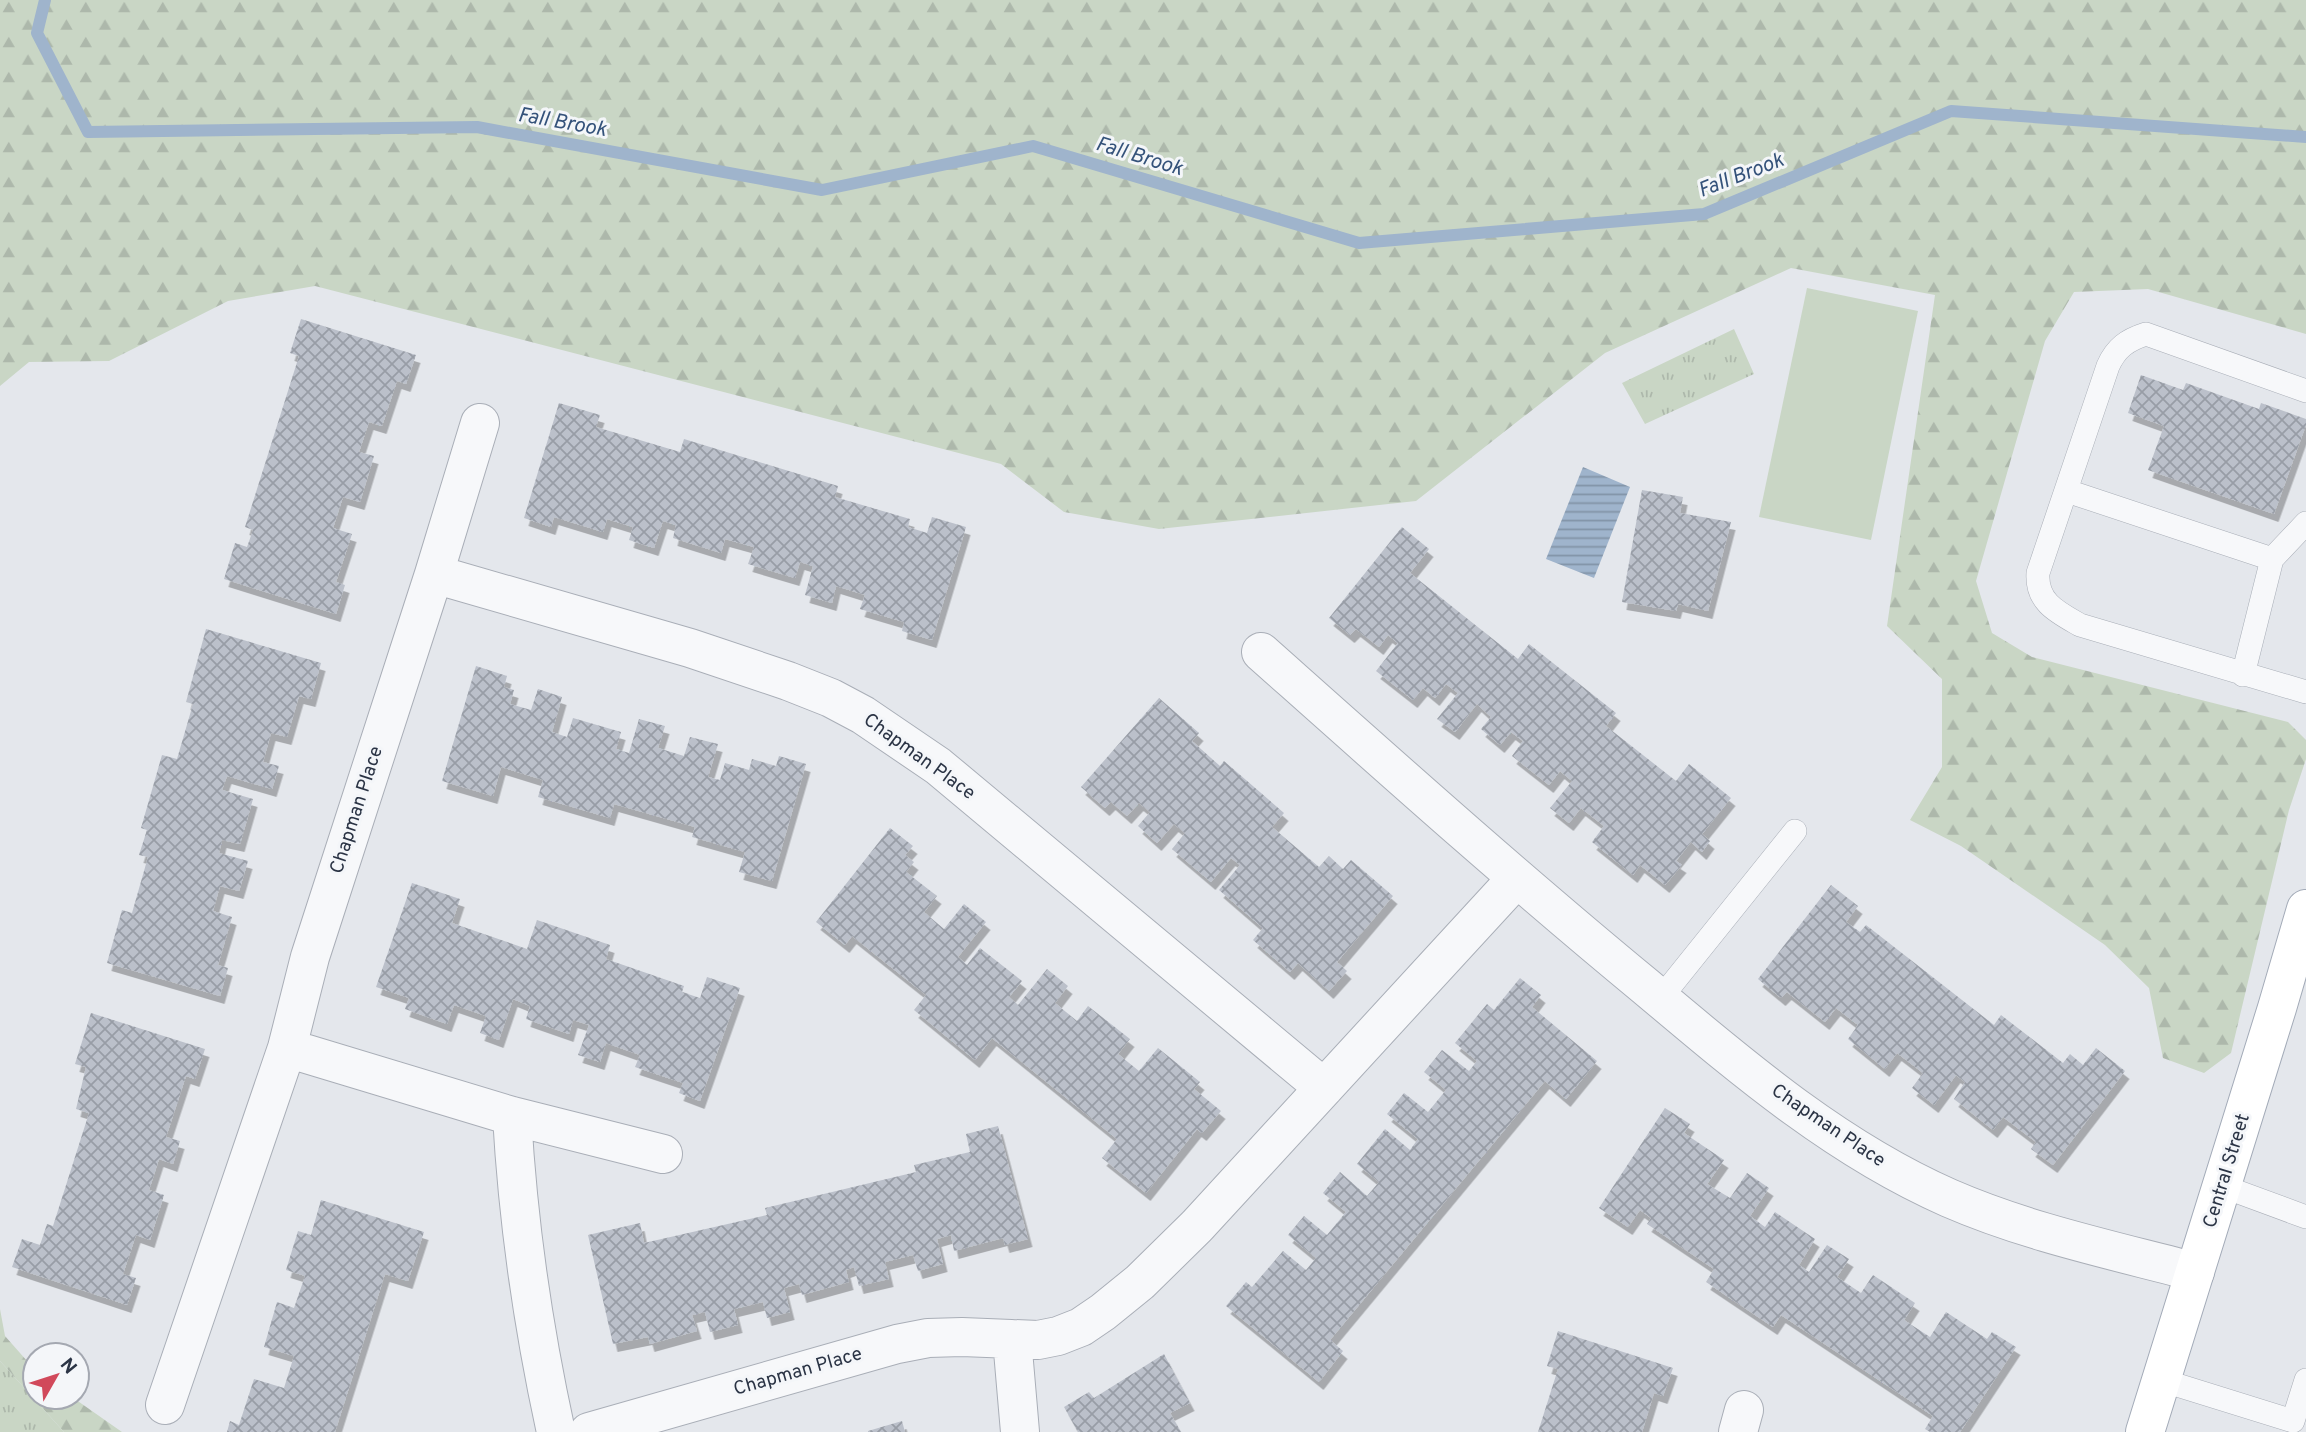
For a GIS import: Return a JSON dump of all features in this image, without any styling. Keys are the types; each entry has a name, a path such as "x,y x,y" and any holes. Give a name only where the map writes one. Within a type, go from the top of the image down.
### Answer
{"main road":[{"name":"Central Street","path":"2145,1432 2306,909"}],"street":[{"name":"Chapman Place","path":"166,1405 287,1048 310,957 480,423"},
{"name":"Chapman Place","path":"434,574 715,656 831,698 863,715 938,766 1324,1087"},
{"name":"Chapman Place","path":"1261,652 1516,879 1750,1072 1821,1125 1905,1176 1949,1198 2021,1226 2195,1272"},
{"name":"Chapman Place","path":"589,1432 897,1344 929,1338 1038,1340 1080,1327 1140,1282 1198,1226 1516,879"},
{"path":"287,1048 512,1116 663,1154"},
{"path":"512,1116 515,1180 525,1265 538,1348 556,1432"},
{"path":"1012,1339 1020,1432"}],"lane":[{"path":"2306,391 2146,334 2133,338 2114,353 2108,366 2038,573 2037,586 2057,612 2080,625 2306,692"},
{"path":"2067,491 2272,559"},
{"path":"2243,675 2272,559 2306,523"},
{"path":"1660,999 1795,831"},
{"path":"2222,1186 2306,1217"},
{"path":"2161,1380 2293,1421 2306,1380"}],"green space":[{"path":"0,0 2306,0 2306,334 2148,289 2074,292 2045,341 1976,581 1992,633 2032,657 2288,722 2306,740 2306,759 2289,810 2231,1053 2204,1073 2163,1058 2149,988 2105,945 1961,846 1910,820 1942,767 1942,679 1887,626 1935,295 1791,268 1605,353 1416,501 1159,529 1064,512 1001,464 315,286 228,301 109,361 29,362 0,386"},
{"path":"1807,288 1918,311 1871,540 1759,517"},
{"path":"1734,329 1754,374 1645,424 1622,383"},
{"path":"0,1309 5,1336 21,1354 21,1384 0,1361"},
{"path":"0,1361 21,1384 21,1411 45,1411 64,1432 0,1432"},
{"path":"91,1410 122,1432 64,1432 45,1411"}],"water":[{"path":"1583,467 1630,487 1594,578 1546,559"}],"building":[{"path":"301,319 416,355 406,384 397,381 382,426 369,422 359,452 374,456 360,502 343,497 333,528 352,534 336,582 345,585 336,614 224,579 235,543 247,547 253,530 245,527 299,356 290,353"},
{"path":"2141,375 2183,390 2186,383 2259,409 2261,403 2306,419 2274,514 2148,470 2164,426 2128,413"},
{"path":"559,403 600,415 596,427 680,452 684,439 838,486 835,497 910,519 908,527 927,533 932,517 966,527 932,640 902,631 904,622 860,609 865,595 836,586 832,603 805,595 813,566 800,562 795,578 748,564 754,547 725,539 721,553 673,538 676,525 663,521 654,548 629,540 633,527 607,519 603,532 554,517 551,527 524,518"},
{"path":"1642,490 1683,497 1680,513 1731,522 1708,611 1678,604 1676,611 1622,602"},
{"path":"1402,527 1429,549 1410,573 1518,659 1529,644 1616,713 1606,726 1676,781 1689,764 1731,798 1702,834 1710,841 1702,852 1691,842 1676,861 1682,865 1665,885 1640,865 1633,875 1592,842 1604,826 1581,808 1569,823 1550,808 1572,781 1560,771 1549,785 1512,756 1523,741 1511,732 1500,745 1481,729 1491,717 1477,704 1455,732 1437,719 1458,693 1446,684 1435,698 1423,688 1413,700 1376,671 1398,643 1388,635 1379,647 1356,629 1350,635 1329,618"},
{"path":"206,629 321,663 311,699 299,696 287,737 271,733 263,762 279,766 272,789 227,776 222,790 253,799 240,844 222,840 219,853 248,861 239,891 220,886 213,911 232,917 218,965 228,968 220,996 107,963 122,910 132,913 148,857 139,855 147,830 141,828 162,755 177,759 193,704 186,702"},
{"path":"476,666 507,676 504,687 514,690 510,704 531,710 538,689 562,697 552,732 567,737 573,718 621,732 616,749 629,753 639,719 665,726 658,748 684,756 690,737 718,744 708,777 720,780 725,763 749,770 752,759 776,766 779,756 806,764 772,881 739,872 745,852 692,837 695,827 614,804 610,818 538,797 543,780 501,767 493,796 442,781"},
{"path":"1159,698 1199,733 1192,741 1220,766 1224,761 1284,813 1272,827 1319,867 1329,856 1343,869 1351,860 1393,896 1337,962 1347,971 1329,991 1298,963 1290,972 1253,940 1263,928 1219,890 1240,865 1231,858 1211,882 1172,849 1185,833 1174,824 1157,843 1138,826 1150,812 1139,803 1127,816 1111,802 1105,808 1081,787"},
{"path":"890,828 913,846 905,855 914,862 906,872 937,896 924,912 944,929 964,904 986,922 958,957 967,965 980,948 1022,981 1009,997 1018,1005 1047,969 1068,986 1055,1003 1077,1021 1088,1006 1130,1039 1118,1054 1139,1071 1158,1048 1200,1082 1194,1089 1221,1111 1202,1133 1197,1129 1146,1193 1102,1158 1117,1139 992,1038 975,1060 914,1010 926,995 852,936 845,945 816,922"},
{"path":"412,883 460,899 452,923 527,949 537,920 610,945 606,959 684,986 682,992 700,998 707,977 740,988 700,1101 679,1093 683,1083 635,1067 640,1055 606,1043 600,1062 578,1055 589,1025 573,1020 569,1034 526,1019 530,1006 513,999 499,1040 480,1033 486,1016 454,1005 447,1024 405,1009 409,998 376,987"},
{"path":"1831,885 1858,906 1846,922 1860,932 1866,925 1994,1025 2001,1015 2063,1063 2070,1054 2083,1065 2096,1048 2125,1071 2053,1165 2031,1149 2036,1142 2003,1117 1993,1130 1954,1099 1965,1082 1956,1075 1934,1105 1912,1088 1923,1073 1897,1053 1885,1069 1848,1039 1858,1025 1836,1008 1825,1022 1787,992 1781,998 1758,979"},
{"path":"1520,978 1541,995 1532,1007 1597,1061 1566,1099 1545,1081 1330,1340 1343,1351 1319,1382 1226,1306 1246,1282 1252,1287 1283,1251 1306,1270 1316,1258 1288,1235 1304,1216 1327,1235 1346,1212 1323,1193 1340,1172 1367,1196 1379,1182 1357,1164 1385,1129 1410,1150 1418,1139 1387,1114 1404,1093 1428,1112 1446,1090 1424,1072 1442,1050 1469,1071 1477,1061 1455,1043 1487,1004 1494,1010"},
{"path":"91,1013 205,1049 195,1079 186,1076 166,1137 180,1141 173,1164 159,1159 149,1190 164,1195 150,1240 136,1235 123,1274 136,1278 127,1305 12,1267 22,1239 40,1245 47,1224 53,1226 89,1113 76,1109 86,1067 75,1064"},
{"path":"1665,1108 1690,1124 1684,1133 1724,1160 1707,1184 1730,1198 1747,1173 1769,1188 1750,1216 1765,1227 1775,1212 1815,1239 1799,1265 1809,1272 1827,1245 1849,1259 1837,1277 1861,1293 1873,1275 1915,1303 1904,1320 1930,1337 1946,1312 1987,1339 1992,1332 2016,1347 1960,1432 1930,1432 1925,1429 1933,1416 1781,1315 1773,1327 1706,1282 1714,1269 1647,1224 1651,1218 1640,1210 1628,1227 1599,1208"},
{"path":"998,1126 1028,1239 1005,1245 1003,1238 954,1251 951,1235 937,1239 943,1264 918,1271 913,1255 885,1262 889,1279 859,1286 854,1267 846,1270 849,1282 802,1295 799,1284 784,1288 790,1312 767,1318 763,1302 734,1309 738,1325 710,1332 705,1312 692,1315 697,1331 650,1344 648,1337 613,1344 588,1235 640,1223 644,1243 767,1215 765,1208 916,1172 914,1165 970,1152 966,1134"},
{"path":"321,1200 424,1232 408,1281 385,1274 335,1432 227,1432 230,1421 239,1425 254,1379 284,1388 294,1356 264,1347 277,1302 294,1308 305,1276 286,1270 298,1231 311,1235"},
{"path":"1558,1331 1673,1368 1663,1396 1654,1393 1642,1432 1538,1432 1558,1369 1547,1366"},
{"path":"1164,1354 1190,1403 1170,1413 1181,1432 1078,1432 1064,1407 1089,1392 1094,1398"},
{"path":"902,1421 905,1432 868,1432 868,1431"}],"waterway":[{"name":"Fall Brook","path":"45,0 37,33 88,132 477,127 822,190 1033,146 1359,243 1704,214 1951,111 2306,137"}]}
